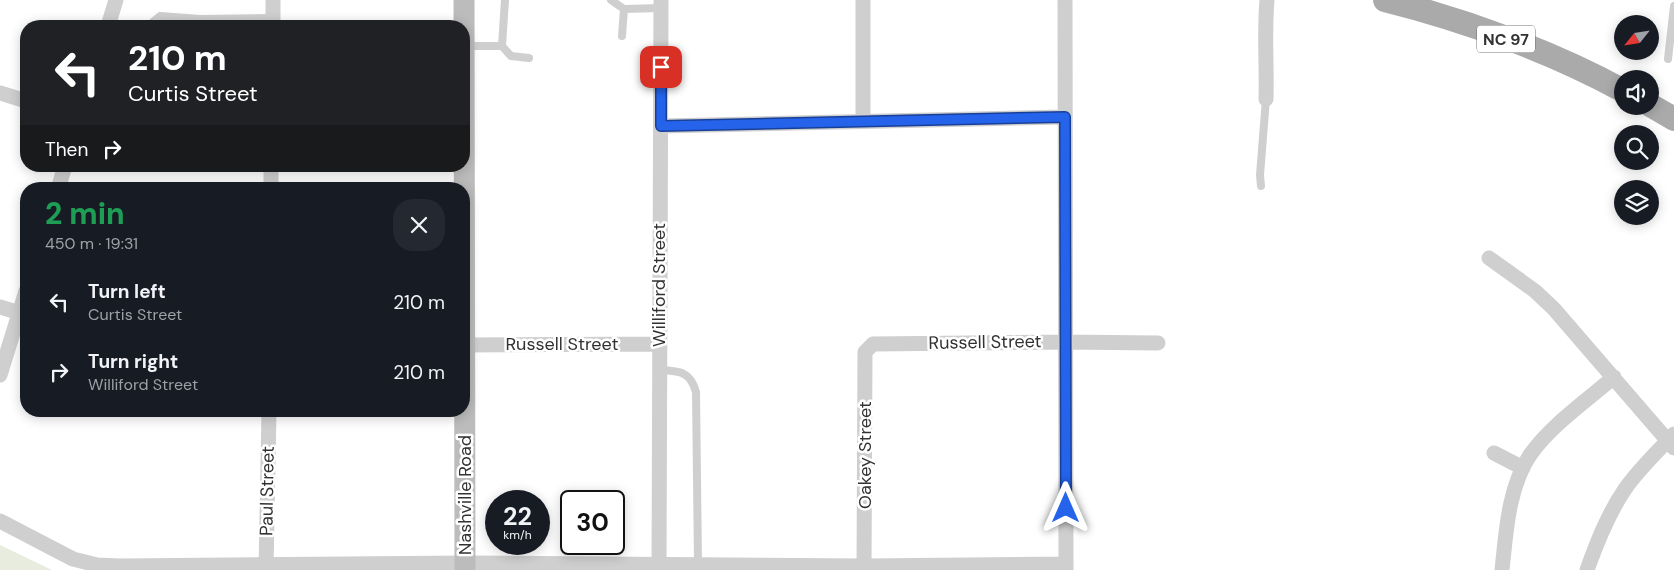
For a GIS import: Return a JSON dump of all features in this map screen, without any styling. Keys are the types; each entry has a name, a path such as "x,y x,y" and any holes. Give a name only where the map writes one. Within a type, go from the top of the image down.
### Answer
{"main road":[{"name":"Nashville Road","path":"464,0 464,20"},
{"name":"NC 97","path":"1385,0 1474,26 1579,69 1614,86"},
{"path":"1659,110 1674,119"},
{"name":"Nashville Road","path":"464,417 465,567"}],"street":[{"path":"110,20 116,0"},
{"path":"273,0 273,20"},
{"path":"863,0 863,121"},
{"path":"0,521 73,559 97,565 266,568 659,568 698,565 864,568 1066,567 1065,0"},
{"path":"1266,99 1265,26 1267,0"},
{"name":"Williford Street","path":"659,568 661,4"},
{"path":"0,93 20,99"},
{"path":"661,126 1065,117"},
{"path":"1489,258 1535,291 1554,309 1672,441 1641,469 1625,489 1602,530 1588,570"},
{"path":"0,307 20,313"},
{"path":"0,375 20,322"},
{"name":"Russell Street","path":"873,344 1158,343"},
{"name":"Russell Street","path":"470,345 659,344"},
{"name":"Oakey Street","path":"864,568 865,352 873,344"},
{"path":"1502,570 1512,501 1518,478 1529,456 1542,441 1614,377"},
{"name":"Paul Street","path":"266,568 269,417"},
{"path":"1494,453 1523,468"}],"lane":[{"path":"505,0 502,46 511,56 529,58"},
{"path":"612,0 624,9 661,4"},
{"path":"1668,59 1674,6"},
{"path":"622,36 624,9"},
{"path":"155,20 160,16 224,20"},
{"path":"470,46 502,46"},
{"path":"1261,186 1260,175 1266,99"},
{"path":"659,370 685,374 693,382 696,392 698,565"}],"shaded area":[{"path":"0,545 52,570 0,570"}],"route":[{"path":"661,67 661,126 1065,117 1066,508"}]}
